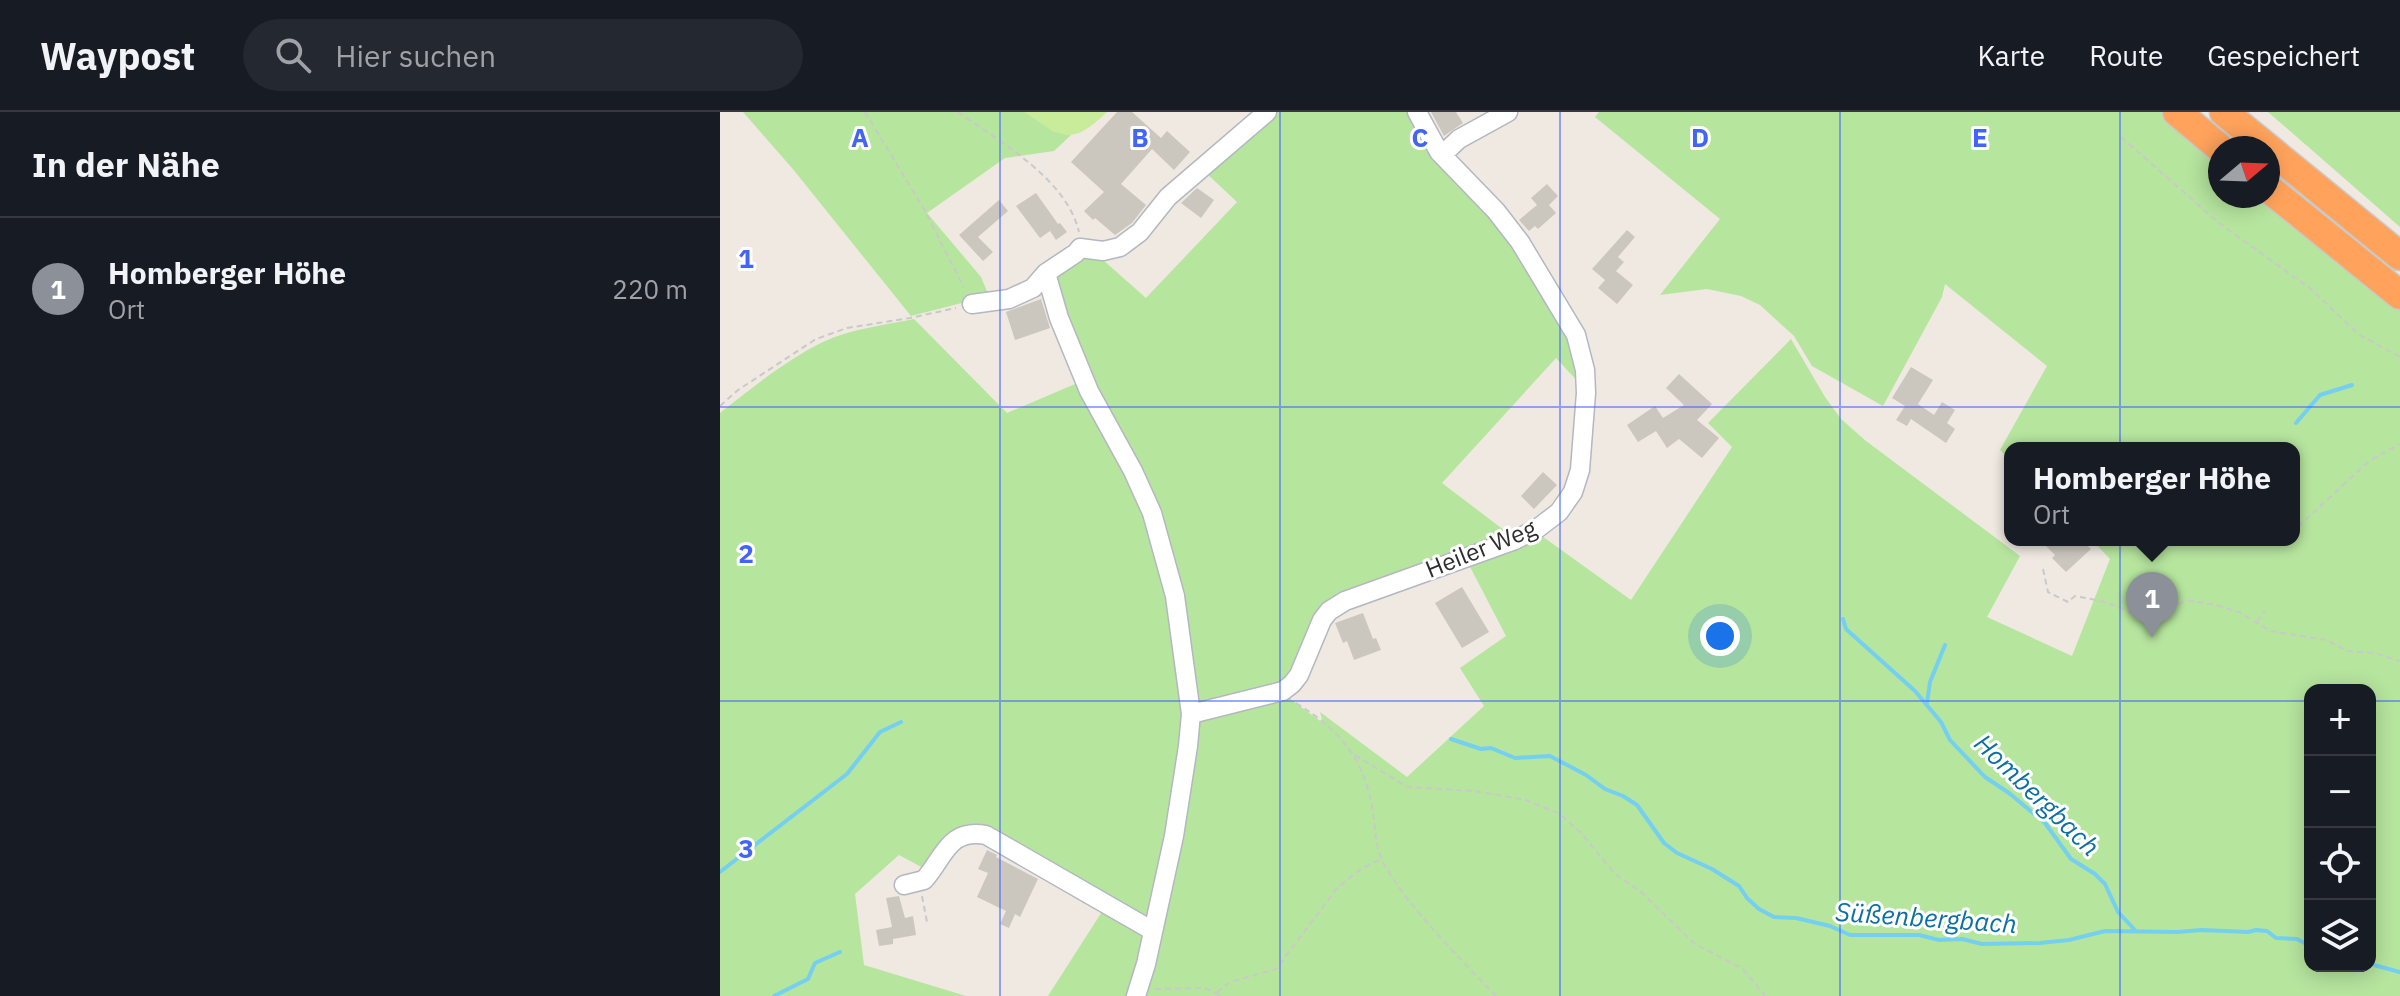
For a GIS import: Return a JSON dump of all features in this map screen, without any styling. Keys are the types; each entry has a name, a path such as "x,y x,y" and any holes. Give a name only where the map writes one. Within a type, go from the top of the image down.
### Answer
{"highway":[{"path":"2177,112 2208,138"},
{"path":"2224,112 2400,256"},
{"path":"2280,198 2400,295"}],"street":[{"path":"972,304 1009,299 1033,288 1046,273 1080,248 1103,251 1120,247 1140,232 1168,197 1267,112"},
{"name":"Heiler Weg","path":"1283,691 1299,675 1322,620 1329,611 1345,601 1515,540 1538,528 1559,512 1573,492 1580,470 1586,393 1585,370 1576,335 1520,242 1496,211 1442,155 1417,112"},
{"path":"1442,155 1459,139 1508,112"},
{"path":"1046,273 1059,318 1089,391 1152,513 1175,596 1191,714 1174,836 1137,992"},
{"path":"1191,714 1283,691"},
{"path":"911,884 928,876 942,854 959,836 972,833 986,835 1153,931"}],"path":[{"path":"720,406 738,390 816,339 847,328 972,304 925,211 865,112"},
{"path":"958,112 1054,185 1077,225 1080,248"},
{"path":"2121,137 2219,223 2311,289 2358,334 2400,357"},
{"path":"2300,525 2369,461 2400,444"},
{"path":"2043,569 2048,592 2068,602 2075,596 2106,601 2124,607 2144,622 2158,620 2186,600 2239,612 2270,631 2327,640 2347,651 2375,653 2400,661"},
{"path":"2256,622 2265,611"},
{"path":"1283,691 1337,733 1355,755 1407,787 1475,791 1526,800 1560,814 1581,833 1615,874 1651,901 1695,944 1743,969 1765,996"},
{"path":"1355,755 1372,806 1376,847 1382,859 1409,900 1496,996"},
{"path":"1217,992 1230,982 1276,969 1338,887 1361,869 1382,859"},
{"path":"911,884 927,922"},
{"path":"1137,992 1205,988 1222,996"}],"green space":[{"path":"743,112 1025,112 1053,131 1071,135 1054,151 1005,158 927,213 981,277 989,296 911,316"},
{"path":"1025,112 1107,112 1085,130 1067,135 1048,128"},
{"path":"1269,112 1413,112 1493,213 1559,310 1583,387 1556,358 1442,483 1513,537 1343,598 1290,682 1193,709 1179,596 1049,274 1083,253 1103,260 1146,298 1237,202 1204,171"},
{"path":"1599,112 2162,112 2208,151 2208,208 2277,208 2400,309 2400,996 1048,996 1105,907 984,831 927,870 899,855 855,894 864,965 966,996 720,996 720,413 796,357 845,334 914,319 1007,413 1082,381 1149,514 1193,712 1282,693 1323,723 1320,712 1407,777 1484,706 1460,668 1506,636 1467,561 1539,534 1631,600 1732,447 1708,423 1791,339 1841,419 2020,556 1987,617 2072,656 2110,559 2098,546 2300,546 2300,442 2004,442 2047,366 1945,284 1942,297 1883,406 1812,366 1794,336 1760,305 1741,296 1707,289 1660,295 1720,219 1595,117"},
{"path":"2268,112 2400,112 2400,227 2283,125"}],"building":[{"path":"1117,112 1132,112 1161,138 1167,131 1190,152 1174,170 1152,149 1121,184 1146,205 1132,223 1115,235 1084,211 1104,192 1071,162"},
{"path":"1431,112 1456,112 1463,123 1444,136"},
{"path":"1547,184 1558,196 1549,205 1556,213 1538,229 1535,226 1529,231 1519,220 1537,205 1531,198"},
{"path":"1197,188 1214,200 1201,218 1181,203"},
{"path":"1036,193 1067,232 1056,240 1050,231 1040,238 1016,206"},
{"path":"999,200 1008,211 978,237 993,252 983,261 959,235"},
{"path":"1627,230 1635,237 1618,257 1624,262 1616,271 1633,285 1617,304 1598,288 1605,280 1592,269"},
{"path":"1041,299 1050,328 1015,340 1006,312"},
{"path":"1911,367 1933,380 1918,404 1934,415 1942,402 1955,410 1947,423 1955,429 1946,443 1911,419 1907,426 1896,420 1905,406 1892,398"},
{"path":"1679,374 1712,404 1697,420 1719,438 1702,458 1679,439 1667,448 1656,431 1638,442 1627,425 1655,406 1663,418 1684,405 1666,388"},
{"path":"1543,472 1557,485 1534,509 1521,496"},
{"path":"2046,546 2088,546 2091,549 2066,572 2052,558 2055,555"},
{"path":"1462,587 1489,632 1462,648 1435,603"},
{"path":"1363,613 1381,650 1354,660 1347,641 1343,643 1335,623"},
{"path":"987,850 1038,879 1020,917 1015,914 1009,928 1000,924 1006,911 977,897 988,873 978,869"},
{"path":"899,896 905,918 913,916 916,935 893,939 893,944 879,946 876,930 892,927 886,898"}],"waterway":[{"path":"2296,423 2320,395 2352,385"},
{"name":"Hombergbach","path":"1843,619 1846,629 1915,691 1941,722 1950,740 1985,777 2045,823 2071,859 2105,884 2118,912 2135,930"},
{"path":"1927,703 1930,682 1945,645"},
{"path":"720,872 847,774 880,732 901,722"},
{"name":"Süßenbergbach","path":"1451,739 1481,749 1491,748 1515,758 1550,756 1586,775 1605,789 1637,805 1664,843 1677,853 1739,886 1759,909 1774,917 1796,918 1830,926 1850,935 1919,935 1982,944 2069,940 2105,931 2201,930 2267,931 2276,938 2297,939 2304,943"},
{"path":"774,996 808,979 815,963 840,952"},
{"name":"Süßenbergbach","path":"2376,966 2400,972"}],"place":[{"name":"Homberger Höhe","path":"2152,638"}]}
